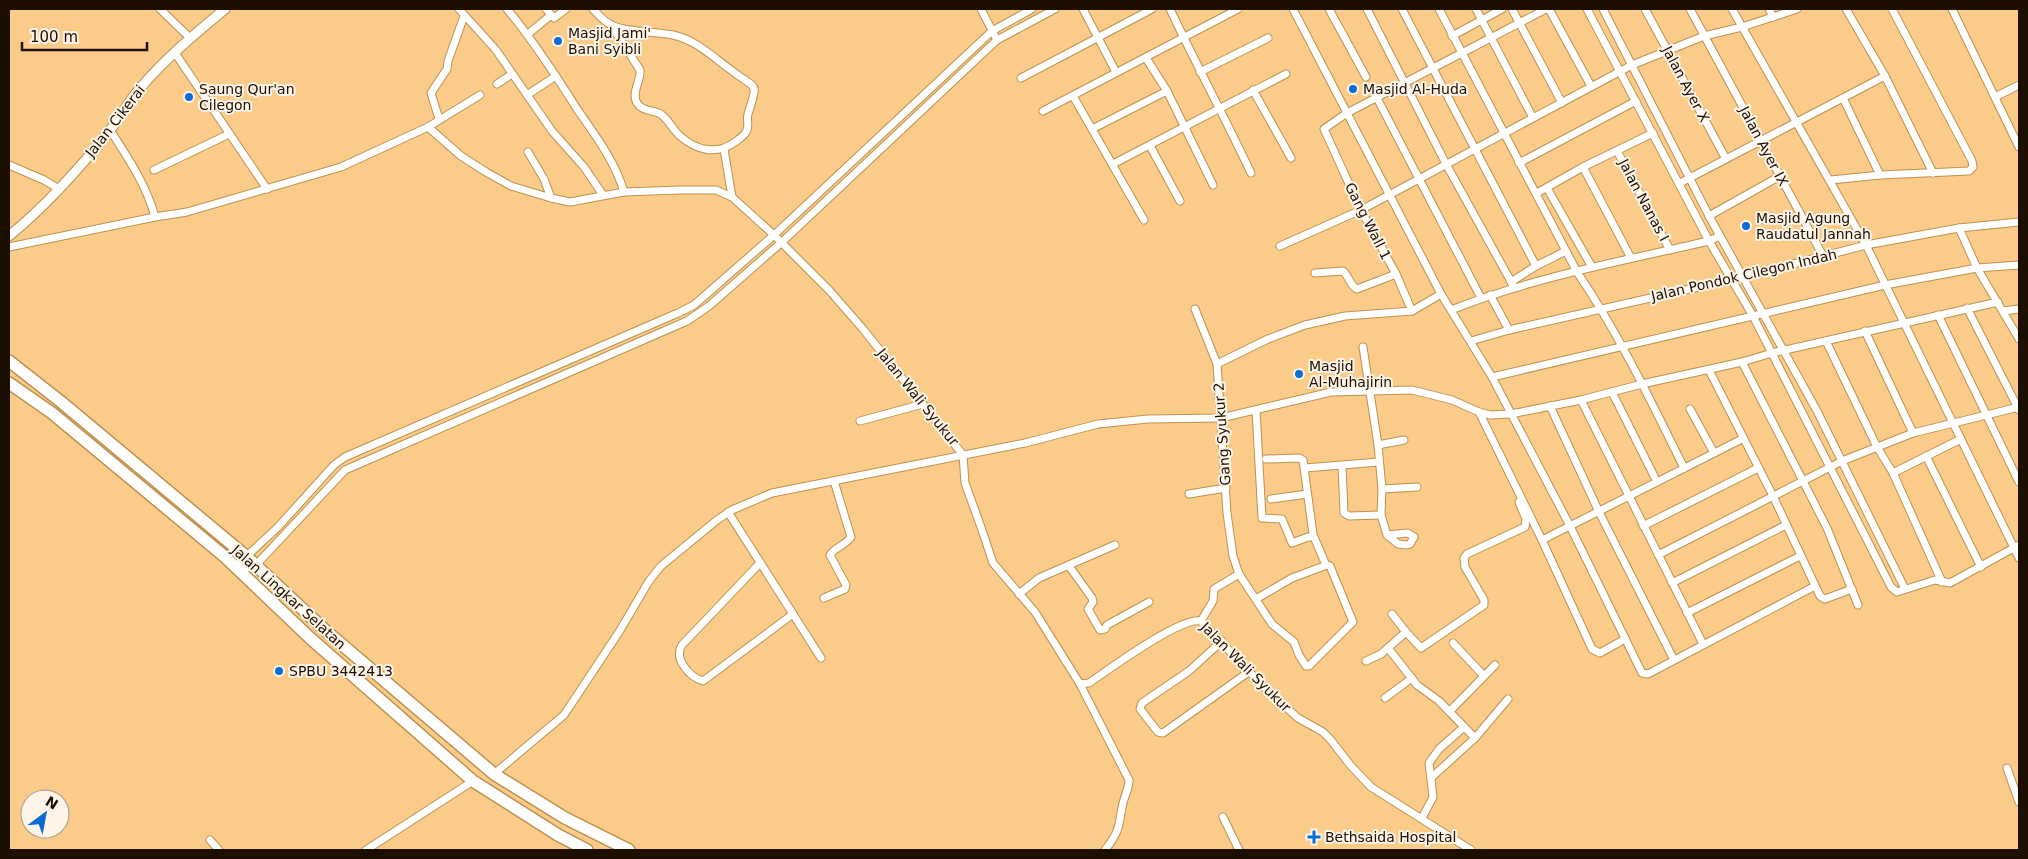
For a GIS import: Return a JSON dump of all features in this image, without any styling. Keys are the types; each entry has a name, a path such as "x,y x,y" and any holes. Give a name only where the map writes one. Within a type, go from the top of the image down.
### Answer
{"highway":[{"name":"Jalan Lingkar Selatan","path":"9,361 60,401 247,557 326,631 494,774 565,818 629,850"},
{"name":"Jalan Lingkar Selatan","path":"9,383 52,413 237,568 310,638 473,781 558,836 586,850"}],"street":[{"path":"160,9 190,38"},
{"name":"Jalan Cikerai","path":"9,236 59,190 110,130 140,88 190,38 225,9"},
{"path":"458,9 496,50 552,131 584,168 603,194"},
{"path":"507,9 528,34 604,150 620,179 624,192"},
{"path":"546,9 552,17"},
{"path":"528,34 566,9"},
{"path":"593,9 611,25 640,70 635,95 638,105 647,111 663,115 681,137 703,149 724,149 744,134 748,128 748,116 755,91 752,85 715,57 683,38 611,25"},
{"path":"981,9 997,40"},
{"path":"237,568 278,527 334,465 345,457 678,313 706,295 992,31 1032,9"},
{"path":"237,568 256,565 345,470 686,321 709,306 782,242 997,40 1055,9"},
{"path":"1083,9 1116,72"},
{"path":"1021,78 1152,9"},
{"path":"1170,9 1251,173"},
{"path":"1215,9 1219,17"},
{"path":"1043,111 1146,58 1219,17 1238,9"},
{"path":"1293,9 1388,196 1441,294 1492,377 1570,526 1641,672 1648,674 1815,586"},
{"path":"1329,9 1366,77"},
{"path":"1367,9 1446,164 1513,285"},
{"path":"1402,9 1536,266"},
{"path":"1439,9 1566,251 1623,347 1684,468"},
{"path":"1476,9 1533,118"},
{"path":"1452,36 1502,9"},
{"path":"1512,9 1562,103"},
{"path":"1347,113 1547,9 1591,86"},
{"path":"1588,9 1710,241 1754,316 1891,587 1901,590 1935,580 1950,583 2017,546"},
{"path":"1603,9 1709,216 1764,314 1842,461 1901,590"},
{"name":"Jalan Ayer X","path":"1645,9 1726,159"},
{"name":"Jalan Ayer IX","path":"1690,9 1823,256"},
{"path":"1732,9 1831,180 1866,245 1961,439 2017,546 2019,558"},
{"path":"1769,9 1773,18"},
{"path":"1280,246 1361,210 1632,65 1704,36 1773,18 1797,9"},
{"path":"1847,9 1885,76 1933,173"},
{"path":"1831,180 1969,171 1973,164 1892,9"},
{"path":"1952,9 2019,146"},
{"path":"439,119 431,93 447,69 464,16"},
{"path":"1200,72 1268,38"},
{"path":"175,53 267,189"},
{"path":"1146,58 1185,127 1213,186"},
{"path":"952,67 959,76"},
{"path":"498,84 512,74"},
{"path":"1113,164 1286,74"},
{"path":"527,95 556,76"},
{"path":"1680,183 1885,76"},
{"path":"1995,97 2019,85"},
{"path":"1253,90 1291,158"},
{"path":"1092,129 1166,91"},
{"path":"9,247 187,212 356,161 428,127 480,95"},
{"path":"1074,96 1144,220"},
{"path":"1377,98 1480,298"},
{"path":"1844,98 1880,176"},
{"path":"1519,163 1636,101"},
{"name":"Gang Wall 1","path":"1347,113 1326,126 1324,132 1361,210 1396,274 1412,311"},
{"name":"Jalan Wali Syukur","path":"428,127 461,156 486,172 511,186 551,198 570,202 589,199 603,194 624,192 702,190 722,192 732,197 774,234 852,316 963,455 965,483 993,563 1048,631 1080,684 1089,683 1187,622 1201,621 1298,718 1323,732 1351,766 1371,786 1471,850"},
{"path":"110,130 125,153 152,204 155,217"},
{"path":"1536,193 1583,167 1653,133"},
{"path":"154,170 229,134"},
{"path":"1150,146 1180,201"},
{"path":"724,149 732,197"},
{"name":"Jalan Nanas I","path":"1617,151 1670,250"},
{"path":"528,152 544,179 551,198"},
{"path":"9,165 44,180 59,190"},
{"path":"1583,167 1631,258"},
{"path":"1709,216 1780,176"},
{"path":"1547,188 1592,267"},
{"name":"Jalan Pondok Cilegon Indah","path":"1471,341 1601,308 1732,280 1866,245 1959,228 2019,222"},
{"path":"1959,228 1977,268 2019,339"},
{"path":"1451,310 1513,285 1710,241 1720,236"},
{"path":"1513,285 1536,266 1566,251"},
{"path":"1492,377 1886,285 1977,268 2019,265"},
{"path":"1315,273 1343,271 1353,286 1357,288 1396,274"},
{"name":"Gang Syukur 2","path":"1326,564 1330,566 1353,622 1322,654 1309,666 1306,666 1294,642 1274,626 1239,574 1233,556 1228,529 1217,364 1268,339 1305,325 1345,316 1412,311 1441,294"},
{"path":"1490,294 1509,330"},
{"path":"494,774 564,715 619,632 649,581 661,566 703,530 728,512 772,493 1025,442 1113,421 1221,418 1331,392 1412,390 1452,400 1490,415 1511,414 1581,400 1865,331 1998,302"},
{"path":"1658,555 1842,461 1913,433 1953,422 2019,408 1967,308"},
{"path":"1195,309 1217,364"},
{"path":"2003,311 2019,309"},
{"path":"1938,315 2019,482"},
{"path":"1865,331 1913,433"},
{"path":"1826,341 1877,447 1893,473 1942,582"},
{"path":"1363,347 1378,445 1382,489 1381,515 1387,535"},
{"path":"1742,362 1827,528 1858,605"},
{"path":"1709,370 1742,439 1773,496 1820,596 1825,599 1852,590"},
{"path":"1612,392 1657,482"},
{"path":"1581,400 1703,644"},
{"path":"860,420 922,404"},
{"path":"1550,406 1599,512 1674,660"},
{"path":"1690,409 1714,453"},
{"path":"1256,410 1262,518 1282,519 1292,543 1308,537 1314,537 1326,564 1292,578 1256,599"},
{"path":"1479,412 1542,540 1592,649 1600,653 1626,640"},
{"path":"1542,540 1742,439"},
{"path":"1893,473 1961,439"},
{"path":"1378,445 1404,440"},
{"path":"1926,456 1981,567"},
{"path":"1266,459 1300,458 1303,460 1312,534"},
{"path":"1305,468 1379,462"},
{"path":"1342,466 1344,513 1349,516 1381,515"},
{"path":"1643,526 1758,468"},
{"path":"824,598 845,589 845,583 830,555 851,537 834,481"},
{"path":"1382,489 1417,486"},
{"path":"1392,614 1421,648 1484,605 1484,600 1465,567 1464,558 1467,554 1525,527 1526,519 1516,487"},
{"path":"1189,494 1226,488"},
{"path":"1271,499 1307,494"},
{"path":"728,512 822,658"},
{"path":"1672,583 1786,525"},
{"path":"1019,594 1039,578 1115,545"},
{"path":"1687,612 1800,556"},
{"path":"760,563 682,645 678,653 682,664 696,678 706,679 793,614"},
{"path":"1069,566 1092,598 1093,602 1088,609 1100,630 1149,602"},
{"path":"1201,621 1213,601 1214,589 1239,574"},
{"path":"1366,662 1381,654 1406,632"},
{"path":"1222,641 1190,670 1142,703 1140,709 1158,732 1163,733 1250,671"},
{"path":"1453,643 1484,676"},
{"path":"1388,648 1417,685 1450,711 1475,738"},
{"path":"1450,711 1495,665"},
{"path":"1385,698 1412,678"},
{"path":"1080,684 1129,780 1119,828 1105,850"},
{"path":"1432,777 1475,738 1508,699"},
{"path":"1422,818 1432,797 1432,777 1429,770 1433,755 1464,728"},
{"path":"2007,768 2019,802"},
{"path":"366,850 473,781"},
{"path":"1223,816 1239,850"},
{"path":"210,840 218,850"}],"place":[{"name":"Masjid Jami' Bani Syibli","path":"558,41"},
{"name":"Masjid Al-Huda","path":"1353,89"},
{"name":"Saung Qur'an Cilegon","path":"189,97"},
{"name":"Masjid Agung Raudatul Jannah","path":"1746,226"},
{"name":"Masjid Al-Muhajirin","path":"1299,374"},
{"name":"SPBU 3442413","path":"279,671"},
{"name":"Bethsaida Hospital","path":"1314,837"}]}
